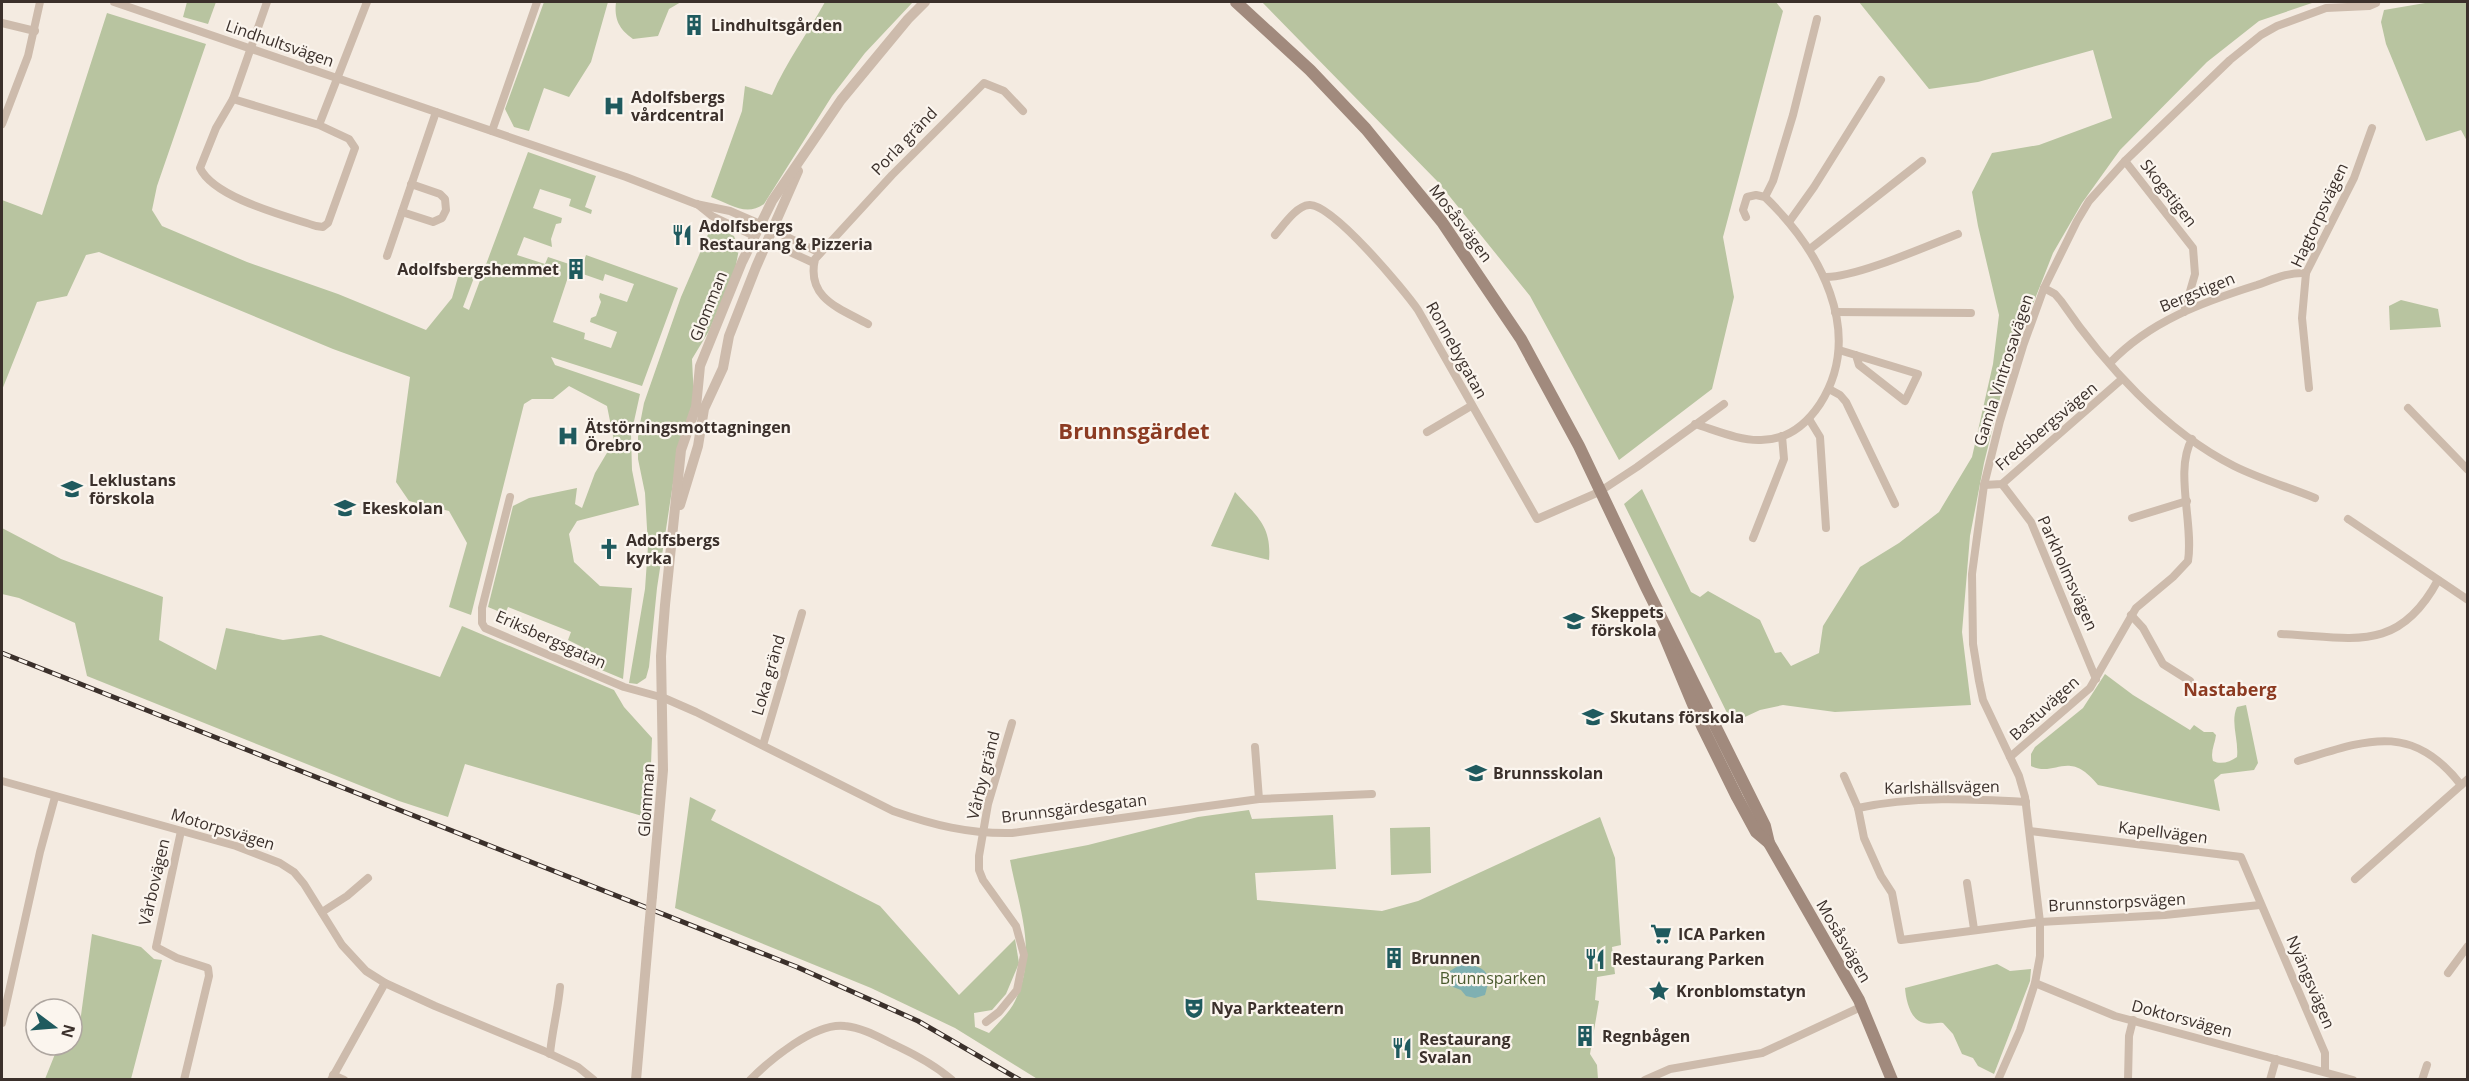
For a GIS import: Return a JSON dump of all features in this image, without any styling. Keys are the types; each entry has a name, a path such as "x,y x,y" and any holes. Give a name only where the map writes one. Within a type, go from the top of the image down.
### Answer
{"main road":[{"name":"Mosåsvägen","path":"1234,2 1310,70 1366,129 1442,222 1521,339 1554,397 1765,826 1769,843 1863,1006 1892,1080"},
{"name":"Mosåsvägen","path":"1882,1080 1883,1058"}],"street":[{"path":"2,124 21,78 35,31 40,2"},
{"name":"Lindhultsvägen","path":"114,2 128,4 251,49 626,177 696,204 723,209 760,224"},
{"path":"233,99 319,125 349,139 355,147 328,223 322,226 294,219 235,196 205,178 200,168 216,128 233,99 267,2"},
{"path":"319,125 367,2"},
{"path":"492,131 537,2"},
{"name":"Glomman","path":"636,1080 662,798 664,698 662,646 668,573 681,450 696,407 700,366 754,236 772,201 841,100 870,63 925,2"},
{"name":"Gamla Vintrosavägen","path":"1998,1080 2020,1030 2035,983 2040,956 2040,922 2026,802 2019,776 1983,700 1973,644 1972,574 1984,485 2007,395 2044,288 2064,245 2089,201 2124,161 2230,60 2261,35 2277,26 2326,8 2369,6 2376,3"},
{"path":"1766,197 1793,115 1816,20"},
{"path":"2,23 35,31"},
{"path":"1789,222 1814,187 1881,80"},
{"name":"Porla gränd","path":"816,258 892,175 984,83 1004,92 1023,111"},
{"path":"387,256 436,112"},
{"name":"Hagtorpsvägen","path":"2309,388 2302,318 2306,273 2354,178 2372,128"},
{"name":"Glomman","path":"675,523 698,446 703,410 720,375 729,336 807,152"},
{"path":"1810,249 1922,161"},
{"name":"Skogstigen","path":"2124,161 2193,248 2196,274 2184,312"},
{"path":"402,212 433,222 442,218 446,210 445,199 440,194 411,184"},
{"path":"1695,424 1757,440 1782,436 1802,426 1829,389 1839,350 1835,312 1825,277 1810,249 1766,197 1756,195 1747,197 1743,210 1746,217"},
{"name":"Lindhultsvägen","path":"696,204 712,216 754,236"},
{"name":"Ronnebygatan","path":"1275,235 1298,210 1307,205 1316,205 1366,247 1405,290 1537,519 1599,492"},
{"path":"760,224 816,258"},
{"path":"1825,277 1873,265 1958,234"},
{"path":"754,236 816,258"},
{"path":"816,258 812,271 815,285 824,299 868,324"},
{"name":"Bergstigen","path":"2109,363 2142,334 2184,312 2288,274 2306,273"},
{"path":"2044,288 2055,294 2094,348 2122,379 2192,439 2232,465 2315,498"},
{"path":"1835,312 1971,314"},
{"path":"1839,350 1856,355 1918,374 1905,401 1859,365 1856,355"},
{"name":"Fredsbergsvägen","path":"1984,485 2002,484 2122,379"},
{"path":"1829,389 1840,395 1846,402 1895,504"},
{"path":"1599,492 1724,404"},
{"path":"1428,432 1471,406"},
{"path":"2408,408 2468,470"},
{"path":"1809,419 1820,437 1826,528"},
{"path":"1753,538 1784,459 1782,436"},
{"name":"Bastuvägen","path":"2010,757 2083,695 2096,679 2131,615 2143,601 2173,577 2188,561 2186,455 2192,439"},
{"name":"Parkholmsvägen","path":"2002,484 2031,522 2096,679"},
{"name":"Eriksbergsgatan","path":"510,497 482,608 482,623 485,628 624,687 664,698"},
{"path":"2132,518 2187,501"},
{"path":"2348,519 2468,600"},
{"path":"2281,634 2348,639 2377,636 2391,630 2414,613 2438,580"},
{"name":"Loka gränd","path":"763,745 802,613"},
{"path":"2131,615 2138,621 2167,668 2190,681"},
{"name":"Brunnsgärdesgatan","path":"664,698 893,811 943,827 983,834 1012,833 1258,799 1372,794"},
{"name":"Vårby gränd","path":"986,1022 999,1012 1017,990 1024,955 1016,926 983,880 979,870 979,856 990,795 1012,723"},
{"path":"2298,761 2356,743 2387,740 2407,744 2433,756 2464,782 2355,879"},
{"path":"1255,747 1258,799"},
{"path":"1844,776 1858,808"},
{"name":"Motorpsvägen","path":"2,781 236,846 280,863 294,872 304,884 353,959 385,983 550,1054 578,1067 594,1080"},
{"path":"2,1023 40,852 55,797"},
{"name":"Karlshällsvägen","path":"1858,808 1876,804 1959,800 2026,802"},
{"name":"Brunnstorpsvägen","path":"1858,808 1864,838 1896,905 1901,940 2040,922 2165,915 2260,905"},
{"name":"Vårbovägen","path":"181,831 156,947 177,958 208,968 209,976 183,1080"},
{"name":"Kapellvägen","path":"2030,831 2241,857 2260,905"},
{"path":"322,912 347,896 368,878"},
{"path":"1967,883 1974,929"},
{"name":"Nyängsvägen","path":"2260,905 2325,1053 2325,1072"},
{"path":"2448,973 2468,946"},
{"path":"344,1080 332,1077 385,983"},
{"name":"Doktorsvägen","path":"2035,983 2110,1014 2353,1080"},
{"path":"550,1054 560,987"},
{"path":"1645,1080 1670,1070 1762,1053 1863,1006"},
{"path":"2128,1080 2129,1036 2133,1020"},
{"path":"750,1080 769,1061 816,1032 828,1027 843,1026 863,1030 905,1050 942,1071 952,1080"},
{"path":"2270,1080 2276,1059"},
{"path":"2422,1080 2427,1065"}],"green space":[{"path":"187,2 216,2 208,24 183,17"},
{"path":"544,2 608,2 591,62 569,97 544,88 529,131 514,127 505,109"},
{"path":"616,2 681,2 669,9 658,36 633,39 618,23"},
{"path":"825,2 913,2 865,53 832,96 764,204 757,208 744,209 711,197 742,111 745,86 772,95 790,59"},
{"path":"1262,2 1776,2 1783,11 1723,237 1734,297 1712,389 1619,460 1530,296 1438,182"},
{"path":"1859,2 2315,2 2259,21 2207,62 2120,150 2082,203 2053,253 2007,370 1984,463 1970,536 1962,632 1971,705 1835,712 1783,705 1760,710 1732,723 1624,504 1642,489 1691,592 1700,597 1708,591 1760,620 1775,653 1781,652 1791,666 1819,653 1823,626 1860,567 1899,543 1939,512 1972,457 1993,364 1999,315 1972,192 1992,153 2039,145 2112,118 2093,50 1978,82 1929,89"},
{"path":"2431,2 2467,2 2467,141 2461,130 2426,141 2386,44 2381,22 2384,10"},
{"path":"107,13 206,44 157,186 152,210 162,226 247,262 338,294 426,330 452,298 458,277 475,275 463,307 469,310 528,152 596,176 585,207 592,210 591,214 569,206 571,199 540,189 533,208 562,218 561,223 556,224 551,239 552,247 524,237 517,255 545,264 548,257 572,265 553,322 585,333 584,339 611,348 617,332 590,322 591,318 596,316 601,302 600,293 627,302 634,284 605,274 603,281 580,273 586,255 678,288 642,386 551,357 555,365 640,394 631,435 632,470 639,505 577,521 569,534 574,562 600,586 632,588 623,679 580,661 584,648 568,640 571,632 508,607 505,614 488,607 513,506 529,498 577,488 575,504 582,508 595,473 614,441 607,406 569,386 553,399 532,399 524,404 471,615 449,607 467,543 449,511 409,501 396,482 410,377 333,349 99,252 86,255 67,296 37,302 2,390 2,200 42,215"},
{"path":"712,225 734,236 739,249 735,270 709,331 692,359 694,399 679,444 657,588 649,667 646,678 637,684 629,683 645,589 648,546 645,493 638,459 638,434 644,403 681,297"},
{"path":"2401,300 2438,309 2441,327 2390,330 2389,306"},
{"path":"1235,492 1256,515 1265,529 1268,538 1269,560 1211,546"},
{"path":"2,528 61,559 163,597 159,640 216,670 226,628 283,640 321,635 440,677 462,626 614,690 624,707 652,738 649,818 465,764 448,817 399,801 87,676 75,623 19,598 2,594"},
{"path":"2105,674 2133,695 2190,730 2194,725 2204,732 2213,732 2216,735 2212,758 2213,761 2219,763 2237,757 2235,713 2237,707 2246,705 2258,763 2254,770 2221,774 2214,780 2220,811 2098,785 2088,774 2070,766 2040,769 2031,766 2031,754 2035,747 2083,708"},
{"name":"Brunnsparken","path":"690,797 716,810 711,820 880,906 959,995 1015,939 1019,963 1006,994 992,1010 974,1013 975,1027 989,1033 1013,1005 1022,983 1025,966 1026,948 1022,913 1010,860 1088,845 1198,817 1249,810 1252,819 1333,815 1336,869 1255,873 1257,900 1382,911 1418,901 1600,817 1615,858 1621,945 1612,947 1615,974 1597,977 1595,1000 1599,1001 1590,1054 1597,1065 1598,1079 1039,1080 955,1028 871,988 675,908"},
{"path":"1430,827 1431,873 1391,875 1390,828"},
{"path":"92,934 141,947 154,959 162,960 131,1079 45,1079 54,1057 84,1057 83,997"},
{"path":"1997,964 2010,971 2031,969 2030,981 1994,1074 1978,1066 1973,1058 1962,1054 1953,1034 1943,1023 1927,1024 1915,1018 1908,1004 1905,988"}],"water":[{"path":"1461,964 1476,966 1485,971 1488,980 1485,995 1475,998 1466,996 1461,990 1448,985 1450,971"}],"railway":[{"path":"2,653 797,967 918,1021 1020,1080"}],"place":[{"name":"Lindhultsgården","path":"694,25"},
{"name":"Adolfsbergs vårdcentral","path":"614,106"},
{"name":"Adolfsbergs Restaurang & Pizzeria","path":"682,235"},
{"name":"Adolfsbergshemmet","path":"576,269"},
{"name":"Ätstörningsmottagningen Örebro","path":"568,436"},
{"name":"Leklustans förskola","path":"72,489"},
{"name":"Ekeskolan","path":"345,508"},
{"name":"Adolfsbergs kyrka","path":"609,549"},
{"name":"Skeppets förskola","path":"1574,621"},
{"name":"Skutans förskola","path":"1593,717"},
{"name":"Brunnsskolan","path":"1476,773"},
{"name":"ICA Parken","path":"1661,934"},
{"name":"Brunnen","path":"1394,958"},
{"name":"Restaurang Parken","path":"1595,959"},
{"name":"Kronblomstatyn","path":"1659,991"},
{"name":"Nya Parkteatern","path":"1194,1008"},
{"name":"Regnbågen","path":"1585,1036"},
{"name":"Restaurang Svalan","path":"1402,1048"}],"district":[{"name":"Brunnsgärdet","path":"1134,431"},
{"name":"Nastaberg","path":"2230,690"}]}
